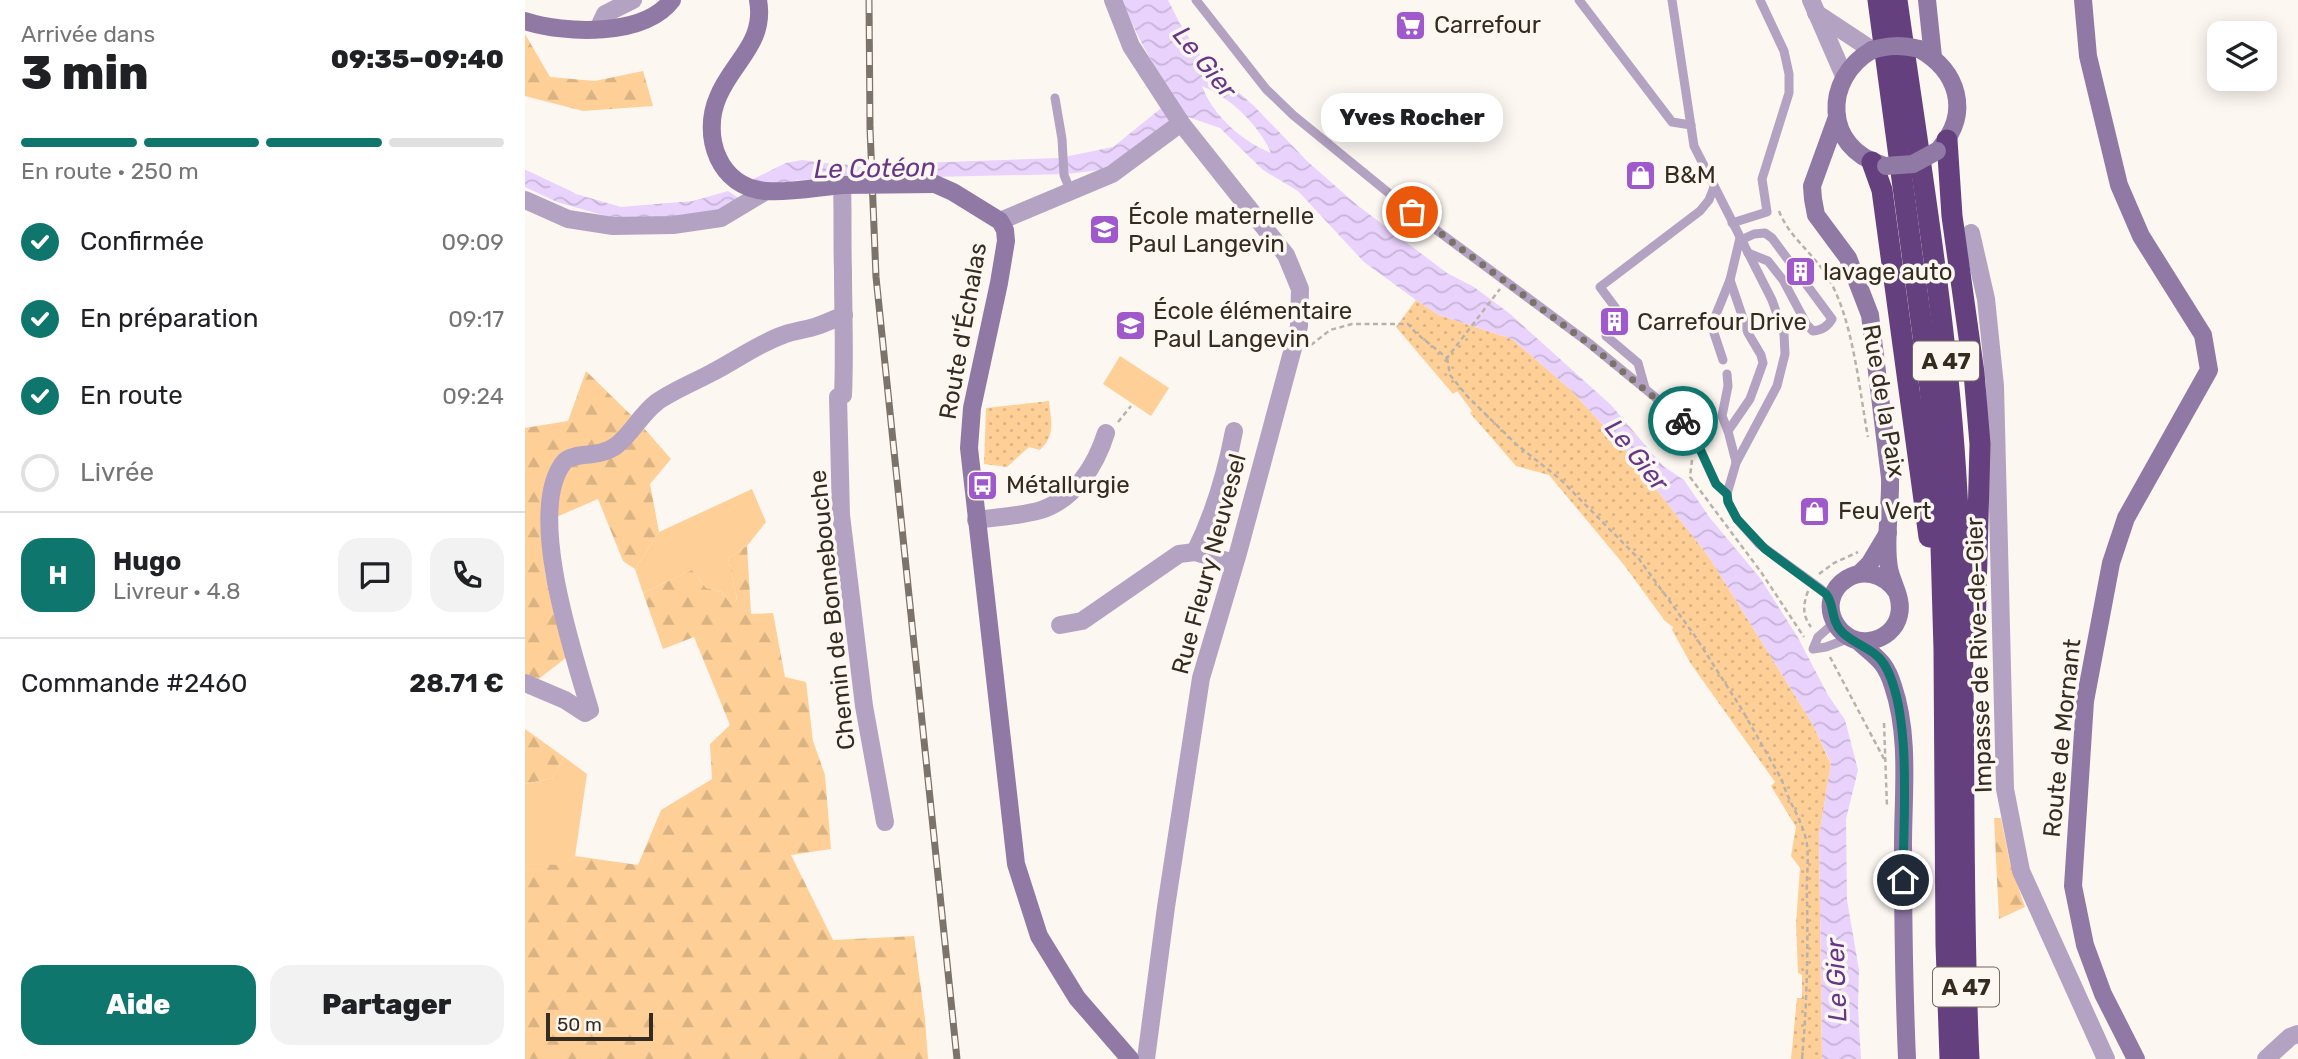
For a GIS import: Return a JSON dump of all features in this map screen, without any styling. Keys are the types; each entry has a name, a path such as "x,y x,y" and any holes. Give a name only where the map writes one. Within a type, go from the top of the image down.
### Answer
{"highway":[{"name":"A 47","path":"1878,0 1930,388 1940,512 1950,1059"},
{"name":"A 47","path":"1897,0 1941,314 1952,417 1961,589 1964,915 1969,1059"},
{"path":"1942,146 1974,373 1980,444 1979,552 1972,702 1963,725"},
{"path":"1873,161 1882,190 1944,650"}],"main road":[{"path":"525,21 554,28 597,29 632,24 653,16 667,7 672,0"},
{"name":"Route d'Échalas","path":"758,0 759,15 755,35 713,110 711,135 718,159 731,176 747,186 766,191 842,185 935,184 1000,221 1005,230 1006,241 971,408 969,448 1016,864 1039,936 1077,998 1130,1059"},
{"path":"1919,51 1917,27 1926,0"},
{"path":"1919,51 1926,0"},
{"name":"Route de Mornant","path":"2083,0 2088,56 2119,185 2141,236 2203,335 2209,370 2126,518 2111,563 2085,701 2073,886 2085,945 2103,994 2137,1059"},
{"path":"1818,165 1844,153 1873,161 1913,164 1942,146 1955,120 1957,99 1950,78 1919,51 1888,46 1872,50 1861,57 1844,76 1838,92 1837,117 1842,134 1873,161"},
{"name":"Rue de la Paix","path":"1837,117 1812,186 1816,215 1848,258 1870,315 1891,478 1889,569 1897,592"},
{"name":"Rue de la Paix","path":"1860,573 1870,563 1888,533"},
{"path":"1854,639 1878,639 1888,634 1896,625 1900,614 1897,592 1890,582 1881,576 1860,573 1842,582 1832,601 1835,622 1854,639 1883,662 1900,713 1904,750 1903,958 1907,1059"},
{"path":"1883,662 1888,634"}],"street":[{"path":"597,29 605,14 633,0"},
{"name":"Rue Fleury Neuvesel","path":"1112,0 1131,46 1181,123 1286,254 1300,289 1300,326 1201,678 1165,907 1146,1059"},
{"path":"1813,7 1872,50"},
{"path":"1813,7 1844,76"},
{"path":"1000,221 1112,174 1181,123"},
{"name":"Chemin de Bonnebouche","path":"842,185 845,237 843,395 838,397 841,515 864,706 885,822"},
{"path":"525,200 568,219 613,226 673,225 722,218 766,191"},
{"name":"Impasse de Rive-de-Gier","path":"1971,233 1986,299 1996,386 2004,789 2021,870 2106,1059"},
{"path":"525,683 565,700 585,713 590,710 568,634 552,558 550,501 558,472 565,460 573,456 608,452 655,403 749,351 784,335 817,327 844,316"},
{"path":"1195,552 1210,523 1234,431"},
{"path":"976,520 1042,510 1065,497 1081,481 1099,456 1107,433"},
{"path":"1060,625 1082,621 1179,554 1195,552 1234,563"},
{"path":"2266,1059 2290,1037 2298,1034"}],"lane":[{"path":"1195,0 1266,89 1293,115 1412,212 1645,388 1686,424 1716,484 1727,494"},
{"path":"1579,0 1672,122 1691,125"},
{"path":"1672,0 1694,146 1772,300 1784,334 1785,354 1777,386 1736,463 1727,494 1728,502 1737,519 1759,544 1832,601"},
{"path":"1732,223 1767,212 1762,179 1789,93 1789,74 1784,51 1760,0"},
{"path":"1055,98 1062,139 1064,175 1071,192"},
{"path":"1645,388 1638,363 1606,336 1623,318 1600,287 1700,211 1709,200 1714,187"},
{"path":"1740,239 1765,233 1772,239 1832,319 1828,325 1813,331 1807,325 1783,280 1768,261 1748,253"},
{"path":"1723,360 1714,333 1715,317 1730,280 1740,239"},
{"path":"1728,431 1751,399 1763,363 1748,333 1730,280"},
{"path":"1727,374 1722,416 1736,463"},
{"path":"1835,622 1818,637 1813,649 1826,648 1854,639"}],"path":[{"name":"Rue de la Paix","path":"1777,206 1784,224 1827,275 1844,312 1868,439"},
{"path":"1447,358 1492,298"},
{"path":"1294,344 1307,347 1330,330 1352,324 1408,324 1447,358 1450,374 1468,397 1516,444 1560,479 1621,539 1647,569 1695,636 1741,708 1782,780 1803,829 1807,845 1809,932 1802,1059"},
{"path":"1107,433 1131,405"},
{"path":"1700,449 1693,459 1690,477 1809,642 1818,637 1805,620 1803,606 1812,583 1818,574 1834,563 1860,551"},
{"path":"1826,648 1885,762"},
{"path":"1884,714 1887,806"}],"green space":[{"path":"525,34 550,77 595,81 643,71 653,106 583,111 525,96"},
{"path":"1416,300 1439,315 1512,339 1571,390 1628,453 1709,557 1812,723 1831,764 1819,836 1822,1059 1791,1059 1797,998 1802,998 1796,924 1800,868 1791,856 1796,827 1771,786 1775,782 1691,664 1672,630 1673,627 1665,621 1624,565 1549,475 1516,466 1470,413 1472,411 1457,391 1453,394 1396,327"},
{"path":"1120,356 1169,388 1151,416 1103,384"},
{"path":"586,371 633,417 607,443 571,448 559,460 543,539 545,573 567,657 536,681 525,677 525,428 568,421"},
{"path":"1049,401 1050,433 1040,450 1029,447 1007,467 984,464 986,408"},
{"path":"642,426 671,459 650,484 659,532 635,569 623,561 598,499 554,518 559,486 571,464"},
{"path":"752,489 766,522 747,546 728,558 737,599 731,604 722,592 706,588 692,570 643,593 635,569 659,532"},
{"path":"747,546 751,614 773,613 785,677 806,682 813,741 825,775 831,849 791,855 833,940 914,936 928,1059 525,1059 525,864 564,865 575,856 638,865 661,810 712,779 710,744 730,725 694,637 663,649 643,593 692,570 706,588 722,592 731,604 737,599 728,558"},
{"path":"525,729 564,757 552,778 525,784"},
{"path":"564,757 587,774 575,856 564,866 525,864 525,784 552,778"},
{"path":"1994,818 2001,818 2010,863 2025,907 1999,919"}],"water":[{"name":"Le Gier","path":"1122,0 1168,0 1205,62 1254,106 1308,162 1357,205 1447,273 1474,287 1509,313 1611,405 1663,466 1684,480 1710,518 1760,578 1845,720 1858,770 1846,819 1847,900 1859,970 1861,1059 1822,1059 1819,836 1831,763 1812,723 1709,557 1628,453 1571,390 1512,339 1439,315 1416,300 1364,262 1298,191 1263,170 1220,128 1188,117 1173,121 1122,158 1100,170 1067,174 888,178 888,164 1059,158 1113,147 1175,97 1159,74","holes":["1202,86 1213,91 1252,123 1271,153 1250,142 1230,126 1213,107"]},
{"path":"802,160 858,165 859,177 798,180 772,187 747,182 786,163"},
{"path":"525,173 559,189 621,207 693,201 728,191 742,200 729,209 694,218 613,218 557,202 525,187"}],"waterway":[{"name":"Le Cotéon","path":"855,169 892,168"},
{"name":"Le Cotéon","path":"525,172 572,194"}],"railway":[{"path":"869,0 870,128 876,277 957,1059"}],"way so far":[{"path":"1412,212 1589,344 1683,421"}],"place":[{"name":"Carrefour","path":"1411,25"},
{"name":"B&M","path":"1641,175"},
{"name":"Yves Rocher","path":"1412,212"},
{"name":"École maternelle Paul Langevin","path":"1105,230"},
{"name":"lavage auto","path":"1800,272"},
{"name":"Carrefour Drive","path":"1614,322"},
{"name":"École élémentaire Paul Langevin","path":"1130,325"},
{"name":"Métallurgie","path":"983,485"},
{"name":"Feu Vert","path":"1815,511"}],"route":[{"path":"1683,421 1692,432 1716,484 1727,494 1737,519 1765,549 1821,589 1832,601 1832,612 1841,631 1883,662 1900,713 1904,750 1903,880"}]}
